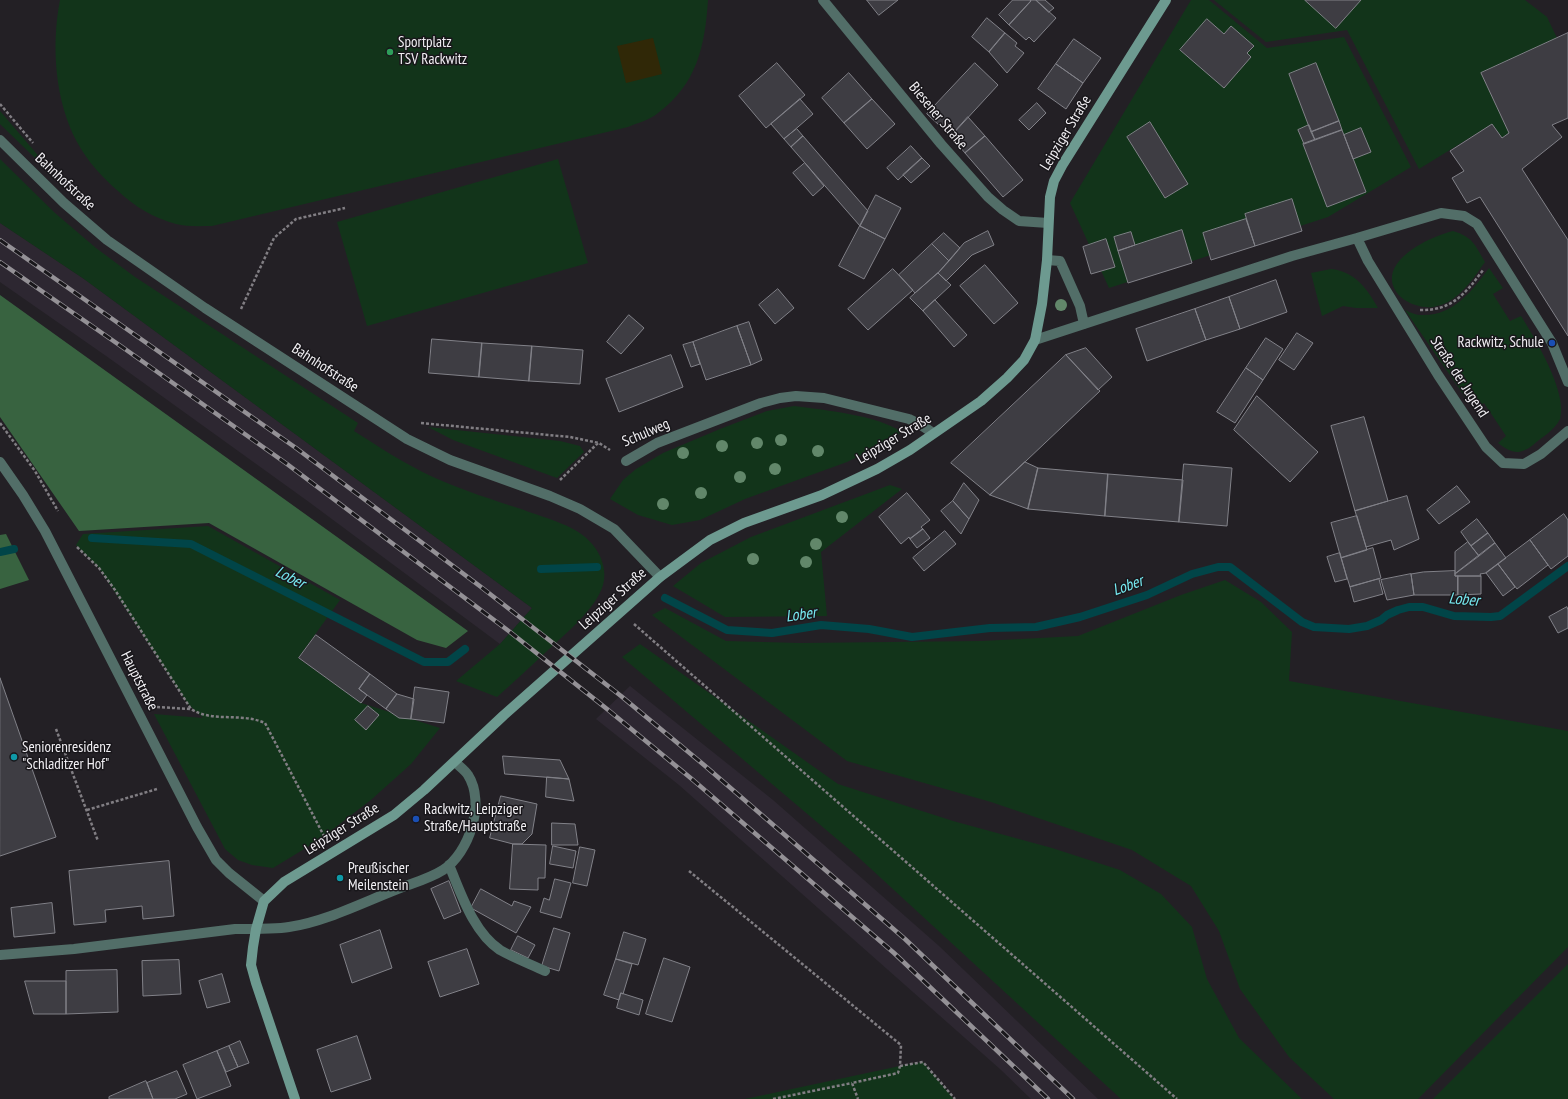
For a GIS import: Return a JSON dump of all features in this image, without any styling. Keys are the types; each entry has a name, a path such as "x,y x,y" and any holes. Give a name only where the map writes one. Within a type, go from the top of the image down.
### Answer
{"street":[{"name":"Biesener Straße","path":"823,0 946,150 988,197 1019,221 1048,223"},
{"name":"Leipziger Straße","path":"264,901 284,882 394,815 660,577 716,537 744,523 822,495 877,469 910,450 981,401 1007,378 1024,360 1035,340 1042,304 1050,197 1054,181 1166,0"},
{"name":"Bahnhofstraße","path":"0,140 64,203 107,240 232,326 407,439 450,460 550,496 580,509 614,529 660,577"},
{"path":"1035,340 1292,256 1441,212 1464,216 1477,224 1552,343 1568,382"},
{"name":"Straße der Jugend","path":"1357,238 1368,261 1438,375 1486,447 1503,463 1524,464 1541,454 1568,431"},
{"path":"1046,260 1060,261 1080,306 1084,324"},
{"name":"Schulweg","path":"626,461 658,443 761,403 796,396 824,398 909,420 921,425 933,433"},
{"name":"Hauptstraße","path":"0,462 24,495 45,531 175,784 216,860 229,873 264,901"},
{"path":"0,955 74,949 235,929 289,927 330,916 422,879 442,870 454,860 462,848 475,820 474,791 468,775 455,762"},
{"path":"449,865 472,919 490,940 501,950 545,970"},
{"path":"264,901 256,929 252,965 256,983 295,1099"}],"path":[{"path":"232,326 274,238 296,219 344,208"},
{"path":"1394,302 1417,310 1434,310 1451,304 1469,289 1496,254"},
{"name":"Schulweg","path":"415,423 570,437 599,443 626,461"},
{"path":"550,496 561,478 599,443"},
{"path":"78,549 99,568 111,584 191,709"},
{"path":"621,612 1177,1099"},
{"path":"135,706 191,709 206,716 255,718 265,723 324,836"},
{"path":"56,728 98,840"},
{"path":"87,810 175,784"},
{"path":"689,871 901,1045 900,1066 898,1073 773,1099"},
{"path":"900,1066 923,1062 955,1099"},
{"path":"852,1083 858,1099"}],"shaded area":[{"path":"0,223 84,279 532,608 500,644 309,502 109,358 0,282"},
{"path":"630,686 773,800 939,946 1098,1099 1031,1099 1000,1069 679,785 596,719"}],"green space":[{"name":"Sportplatz TSV Rackwitz","path":"60,0 708,0 707,17 701,48 690,77 682,90 671,102 655,115 647,119 628,127 212,226 189,226 168,222 152,215 124,197 90,162 77,142 64,109 57,73 56,36"},
{"path":"1191,0 1209,0 1267,48 1344,37 1411,167 1328,217 1109,288 1070,203"},
{"path":"1214,0 1525,0 1547,17 1557,38 1481,73 1509,133 1502,138 1492,124 1419,169 1347,30 1266,42"},
{"path":"0,111 66,188 0,124"},
{"path":"0,159 55,213 96,248 135,277 358,423 354,431 402,461 433,477 478,495 561,523 579,532 593,545 603,564 603,585 594,603 570,630 497,697 456,681 500,644 532,608 84,279 0,223"},
{"path":"558,159 588,263 367,326 337,222"},
{"path":"1453,231 1460,233 1473,242 1485,262 1464,289 1448,302 1435,307 1412,304 1399,296 1392,283 1392,276 1400,260 1407,253 1426,241"},
{"path":"1489,268 1503,288 1493,294 1510,321 1521,316 1542,351 1555,381 1559,395 1561,408 1558,423 1552,430 1533,445 1519,452 1511,451 1498,443 1506,436 1484,403 1474,410 1405,310 1418,315 1442,312 1452,307 1468,294"},
{"path":"1331,269 1339,270 1353,277 1364,287 1378,308 1356,308 1343,306 1322,316 1311,273"},
{"path":"0,295 468,631 446,648 417,640 209,523 79,531 0,417"},
{"path":"794,406 865,417 879,421 902,432 847,462 745,499 700,520 672,525 638,515 610,499 623,480 636,469 663,453 767,411"},
{"path":"428,427 560,441 580,446 584,452 557,478 453,440"},
{"path":"890,485 902,489 821,552 827,616 725,617 673,586 701,563 751,537"},
{"path":"208,526 340,600 298,658 361,703 440,728 411,764 372,799 319,840 273,868 252,865 238,860 225,849 154,714 203,718 188,704 99,568 76,545 83,534"},
{"path":"6,534 29,580 0,589 0,535"},
{"path":"1225,580 1261,602 1292,632 1289,681 1568,731 1568,947 1418,1099 1334,1099 1289,1057 1240,989 1219,931 1191,886 1132,850 991,802 847,761 652,615 665,608 726,641 800,643 982,641 1078,636 1181,595"},
{"path":"640,644 838,784 953,821 1052,848 1120,870 1161,894 1192,927 1207,979 1239,1038 1302,1099 1121,1099 857,856 622,657"},
{"path":"1568,964 1568,1099 1433,1099"},
{"path":"923,1062 954,1099 745,1099 900,1066"}],"sand":[{"path":"653,38 662,74 626,83 617,46"}],"building":[{"path":"867,0 898,0 879,15"},
{"path":"1013,0 1031,1 1009,25 999,15"},
{"path":"1032,0 1036,0 1056,18 1034,42 1029,37 1026,40 1009,25"},
{"path":"1036,0 1045,0 1054,8 1049,12"},
{"path":"1305,0 1361,0 1336,28"},
{"path":"987,18 1005,33 989,52 972,37"},
{"path":"1207,19 1224,34 1231,26 1254,46 1247,53 1251,57 1224,88 1180,50"},
{"path":"1005,33 1017,43 1015,46 1024,53 1007,73 989,52"},
{"path":"1568,33 1568,118 1552,125 1562,137 1522,169 1568,240 1568,336 1480,197 1467,203 1452,178 1464,171 1450,151 1492,124 1502,138 1509,133 1481,73"},
{"path":"1074,39 1101,58 1083,83 1056,64"},
{"path":"777,63 805,95 766,128 739,96"},
{"path":"975,63 998,85 951,136 927,114"},
{"path":"1316,63 1339,121 1311,132 1289,74"},
{"path":"1056,64 1083,83 1066,109 1038,89"},
{"path":"849,73 872,99 844,123 822,98"},
{"path":"800,99 813,114 784,139 771,124"},
{"path":"872,99 895,124 867,149 844,123"},
{"path":"1037,103 1046,113 1029,130 1019,120"},
{"path":"968,117 985,136 965,153 951,136"},
{"path":"1339,121 1342,130 1315,140 1311,132"},
{"path":"1150,122 1188,184 1165,198 1127,137"},
{"path":"1309,125 1315,140 1304,144 1298,130"},
{"path":"1361,128 1371,152 1353,159 1344,135"},
{"path":"797,129 803,136 791,147 784,139"},
{"path":"1342,130 1366,192 1327,207 1303,144"},
{"path":"803,136 868,211 860,226 791,147"},
{"path":"985,136 1023,180 1003,197 965,153"},
{"path":"911,146 922,158 898,180 887,168"},
{"path":"922,158 930,166 911,183 903,175"},
{"path":"805,163 824,186 813,196 793,173"},
{"path":"876,195 901,208 885,239 860,226"},
{"path":"1292,199 1302,231 1255,246 1245,214"},
{"path":"1246,219 1255,246 1211,260 1203,233"},
{"path":"860,226 885,239 864,279 839,266"},
{"path":"1182,230 1192,263 1128,283 1118,251"},
{"path":"988,231 994,245 972,255 946,281 938,273 964,243"},
{"path":"1131,232 1135,245 1118,251 1114,237"},
{"path":"944,233 960,248 949,261 932,244"},
{"path":"1106,239 1115,267 1091,274 1083,247"},
{"path":"932,244 949,261 915,293 899,275"},
{"path":"985,265 1018,303 994,324 960,286"},
{"path":"893,269 913,290 868,330 848,309"},
{"path":"938,273 951,285 923,311 910,298"},
{"path":"1276,280 1287,312 1240,329 1229,297"},
{"path":"778,289 794,308 775,324 759,305"},
{"path":"1229,297 1240,329 1206,340 1195,309"},
{"path":"935,300 967,335 954,347 923,311"},
{"path":"1195,309 1206,340 1147,361 1136,329"},
{"path":"629,315 644,328 621,354 607,342"},
{"path":"749,322 762,360 751,365 737,326"},
{"path":"737,326 751,365 706,380 693,342"},
{"path":"1297,333 1313,343 1294,370 1279,360"},
{"path":"1266,338 1283,349 1263,380 1246,368"},
{"path":"432,339 482,343 479,377 429,373"},
{"path":"693,342 700,364 691,367 683,345"},
{"path":"482,343 532,346 529,381 479,377"},
{"path":"532,346 583,350 580,384 529,381"},
{"path":"1086,348 1112,377 1098,390 1066,355"},
{"path":"671,355 683,387 619,412 606,379"},
{"path":"1066,355 1100,391 990,495 951,463"},
{"path":"1246,368 1263,380 1235,423 1217,412"},
{"path":"1257,396 1318,452 1290,482 1234,430"},
{"path":"1364,417 1388,501 1355,511 1331,426"},
{"path":"1025,462 1038,468 1028,509 990,495"},
{"path":"1184,464 1232,468 1227,526 1179,522"},
{"path":"1038,468 1108,474 1105,516 1028,509"},
{"path":"1108,474 1183,480 1179,522 1105,516"},
{"path":"964,483 979,500 969,519 953,501"},
{"path":"1457,486 1470,502 1439,524 1427,510"},
{"path":"907,493 930,520 921,527 923,529 910,539 909,537 901,544 879,517"},
{"path":"1407,496 1419,539 1394,550 1391,540 1366,547 1355,511"},
{"path":"953,501 969,519 961,534 941,511"},
{"path":"1564,514 1568,520 1568,556 1551,569 1530,540"},
{"path":"1357,516 1367,550 1341,558 1331,523"},
{"path":"1477,519 1488,533 1471,546 1461,532"},
{"path":"923,529 930,538 917,548 910,539"},
{"path":"945,531 956,544 924,571 913,558"},
{"path":"1488,533 1495,543 1479,556 1471,546"},
{"path":"1530,540 1548,565 1517,589 1498,564"},
{"path":"1468,542 1479,556 1455,574 1455,552"},
{"path":"1495,543 1506,558 1486,573 1480,574 1481,576 1455,576 1455,574"},
{"path":"1373,548 1381,578 1350,587 1341,558"},
{"path":"1340,553 1347,579 1335,582 1327,557"},
{"path":"1498,564 1515,587 1503,596 1486,573"},
{"path":"1455,571 1455,576 1458,576 1458,595 1414,595 1411,574"},
{"path":"1411,574 1414,595 1387,600 1381,580"},
{"path":"1458,576 1481,576 1481,594 1458,595"},
{"path":"1379,579 1383,594 1354,602 1350,587"},
{"path":"1567,607 1568,628 1558,633 1549,617"},
{"path":"316,635 370,674 359,689 367,695 361,703 299,658"},
{"path":"370,674 397,694 386,709 359,689"},
{"name":"Seniorenresidenz \"Schladitzer Hof\"","path":"0,678 56,837 0,856"},
{"path":"415,687 449,692 444,723 411,719"},
{"path":"397,694 414,699 411,719 399,718 386,709"},
{"path":"368,706 379,715 366,730 355,720"},
{"path":"503,756 560,760 569,779 505,774"},
{"path":"547,777 569,779 574,801 546,797"},
{"path":"501,796 537,804 532,834 522,844 513,844 490,838"},
{"path":"552,823 575,824 578,845 552,845"},
{"path":"513,844 546,845 545,878 538,878 538,890 510,889"},
{"path":"553,846 576,851 573,868 550,864"},
{"path":"580,847 595,850 587,886 573,883"},
{"path":"169,861 174,916 143,919 142,906 105,910 106,922 74,925 69,871"},
{"path":"555,879 571,883 561,918 540,912 544,898 549,900"},
{"path":"449,881 461,912 444,919 431,889"},
{"path":"481,889 512,906 514,901 531,907 516,933 471,908"},
{"path":"52,903 55,933 14,937 11,908"},
{"path":"554,928 570,933 559,971 542,966"},
{"path":"380,930 392,968 352,983 340,945"},
{"path":"624,932 646,939 638,965 616,959"},
{"path":"518,936 535,945 528,958 511,950"},
{"path":"467,949 479,984 440,997 428,962"},
{"path":"664,958 690,967 672,1022 646,1014"},
{"path":"616,959 632,964 623,994 621,993 619,1000 604,995"},
{"path":"179,960 181,994 143,996 142,961"},
{"path":"117,970 118,1012 66,1014 66,971"},
{"path":"222,974 230,1002 207,1008 199,981"},
{"path":"25,981 66,981 66,1014 34,1014"},
{"path":"621,993 643,1000 639,1015 617,1008"},
{"path":"357,1036 371,1079 331,1092 317,1050"},
{"path":"240,1041 249,1063 238,1067 229,1046"},
{"path":"229,1046 238,1067 226,1072 217,1051"},
{"path":"217,1051 231,1086 197,1099 183,1065"},
{"path":"177,1071 187,1094 175,1099 153,1099 147,1083"},
{"path":"146,1081 153,1099 109,1099 109,1097"}],"waterway":[{"name":"Lober","path":"92,538 191,544 424,662 448,662 465,649"},
{"name":"Lober","path":"0,552 14,549"},
{"name":"Lober","path":"665,598 727,630 772,633 821,625 869,629 912,637 990,628 1036,627 1080,617 1147,595 1192,574 1218,567 1230,567 1302,622 1314,627 1349,629 1367,626 1398,610 1409,607 1423,607 1454,616 1500,616 1568,566"},
{"name":"Lober","path":"541,569 597,567"}],"railway":[{"path":"0,240 296,448 481,587 621,696 704,765 905,939 1073,1099"},
{"path":"0,262 287,464 510,632 607,709 693,780 894,953 1048,1099"}],"place":[{"name":"Sportplatz TSV Rackwitz","path":"390,52"},
{"name":"Rackwitz, Schule","path":"1552,343"},
{"name":"Seniorenresidenz \"Schladitzer Hof\"","path":"14,757"},
{"name":"Rackwitz, Leipziger Straße/Hauptstraße","path":"416,819"},
{"name":"Preußischer Meilenstein","path":"340,878"}]}
